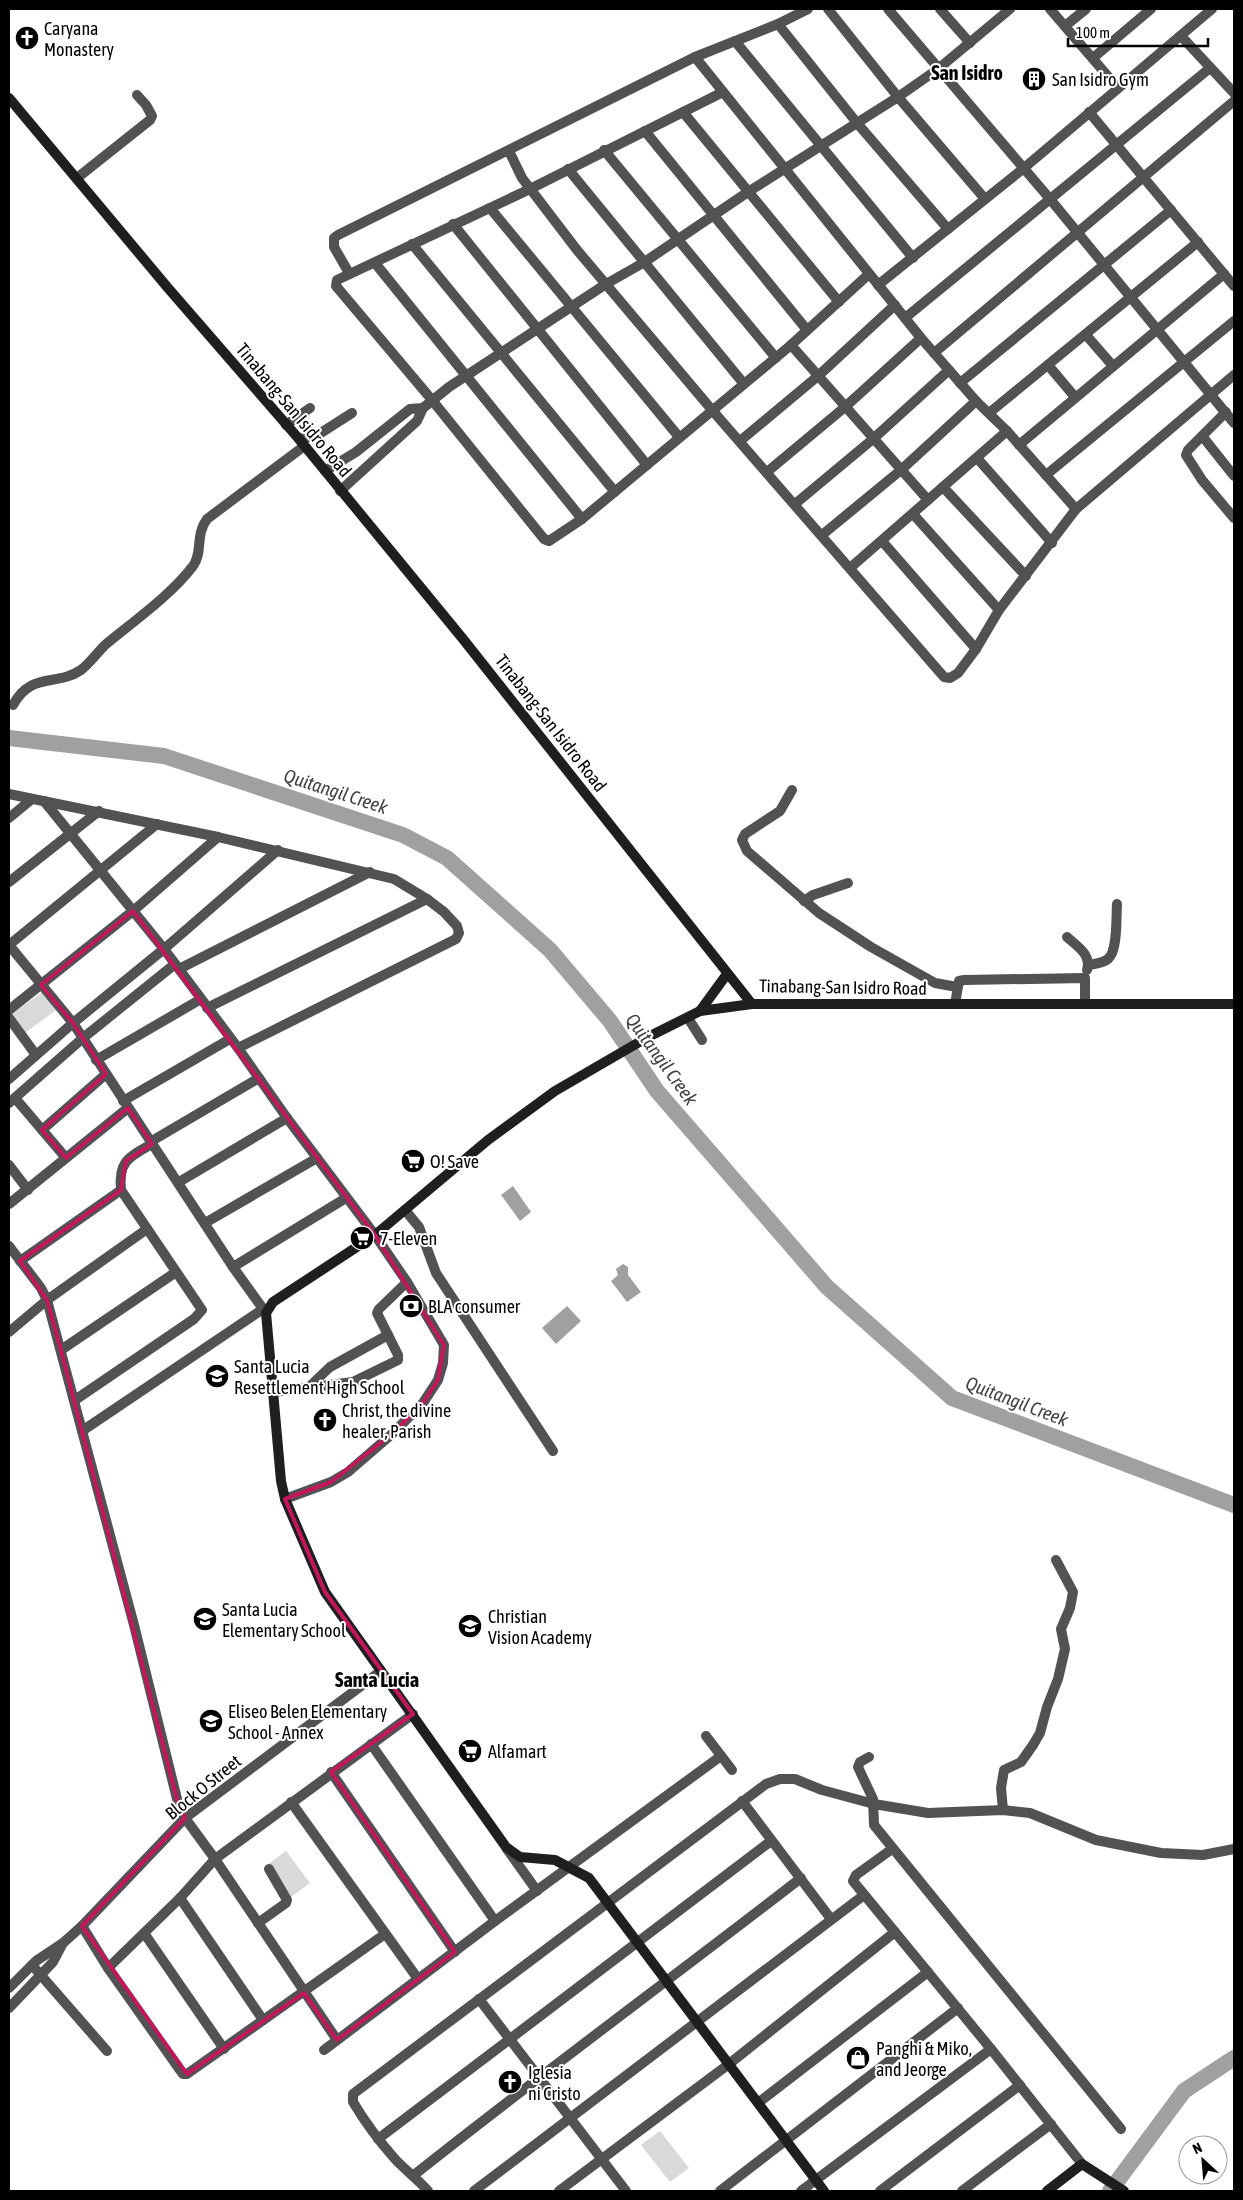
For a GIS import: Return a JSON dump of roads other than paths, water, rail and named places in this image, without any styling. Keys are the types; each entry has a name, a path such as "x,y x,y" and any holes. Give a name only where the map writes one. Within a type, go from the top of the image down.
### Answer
{"street":[{"path":"349,273 334,247 334,238 694,58 778,24 808,9"},
{"path":"828,9 898,97 985,199"},
{"path":"888,9 1050,199 1234,423"},
{"path":"940,9 970,43"},
{"path":"340,491 417,421 423,408 432,400 606,284 643,263 748,192 898,97 938,69 970,43 998,12 1010,9"},
{"path":"1050,9 1118,88"},
{"path":"1065,26 1086,9"},
{"path":"1094,58 1151,9"},
{"path":"878,285 1024,168 1212,9"},
{"path":"778,24 857,123 948,229"},
{"path":"1181,36 1234,93"},
{"path":"735,41 913,258"},
{"path":"694,58 921,338 976,402 1007,431 1076,509"},
{"path":"905,318 1210,68"},
{"path":"721,92 530,189 453,224 375,263 349,273 337,280 336,286 432,400 544,539 549,542 582,520 678,437 776,358 869,274"},
{"path":"77,178 150,120 152,116 150,112 137,95"},
{"name":"Tinabang-San Isidro Road","path":"9,98 286,425 508,694 752,1004 1234,1004"},
{"path":"934,353 1234,102"},
{"path":"683,112 839,302"},
{"path":"1089,112 1234,286"},
{"path":"645,131 807,330"},
{"path":"604,150 776,358"},
{"path":"509,151 516,167 530,189 577,250 766,472 944,676 950,678 954,676 976,649 999,610 1052,543 1076,509 1234,375"},
{"path":"568,169 643,263 744,384"},
{"path":"490,208 678,437"},
{"path":"960,384 1171,210"},
{"path":"453,224 647,465"},
{"path":"989,413 1198,242"},
{"path":"412,244 615,492"},
{"path":"375,263 582,520"},
{"path":"1019,444 1224,274"},
{"path":"740,441 818,376 895,305"},
{"path":"1046,475 1234,321"},
{"path":"1086,335 1113,366"},
{"path":"766,472 844,407 921,338"},
{"path":"791,345 928,500"},
{"path":"1048,365 1075,397"},
{"path":"795,504 873,439 949,370"},
{"path":"822,535 901,470 976,402"},
{"path":"286,425 310,408"},
{"path":"325,472 356,452 410,409 423,408"},
{"path":"13,705 20,693 32,684 75,674 84,667 103,648 166,594 193,567 197,560 199,534 206,519 301,443 316,436 352,412"},
{"path":"1226,412 1188,450 1186,455 1202,480 1234,518"},
{"path":"850,568 1007,431"},
{"path":"1202,437 1234,476"},
{"path":"977,458 1052,543"},
{"path":"943,487 1026,576"},
{"path":"913,514 999,610"},
{"path":"882,541 976,649"},
{"path":"792,790 780,811 750,829 742,840 747,851 819,913 916,974 935,983 957,987"},
{"path":"9,794 99,811 278,850 394,879 427,898 457,926 459,934 456,939 238,1048"},
{"path":"9,818 32,799"},
{"path":"44,802 164,949 238,1048 287,1118 375,1235 407,1282 444,1345 443,1363 438,1380 423,1403 348,1472 331,1482 285,1499"},
{"path":"9,882 99,811"},
{"path":"157,824 9,945 73,1023 233,1267 264,1311 281,1481 285,1499 324,1592 413,1714 537,1892"},
{"path":"9,1010 133,911 218,837"},
{"path":"9,1079 278,850"},
{"path":"66,1158 42,1130 12,1101 83,1038 177,967 370,872"},
{"path":"804,901 813,895 848,884"},
{"path":"207,1008 427,898"},
{"path":"1089,965 1107,960 1111,954 1115,941 1117,904"},
{"path":"1067,937 1085,954 1089,965 1085,978 1085,1004"},
{"path":"700,1011 727,974"},
{"path":"955,1004 959,981 964,980 1085,978"},
{"path":"96,1060 200,999"},
{"path":"82,1431 375,1235 488,1140 555,1091 648,1037 700,1011 752,1004"},
{"path":"9,1018 36,1055"},
{"path":"688,1018 702,1040"},
{"path":"9,1204 66,1158 126,1104 230,1039"},
{"path":"42,1130 106,1074"},
{"path":"75,1400 199,1316 202,1310 121,1190 120,1176 126,1160 259,1078"},
{"path":"179,1182 287,1118"},
{"path":"205,1223 317,1158"},
{"path":"9,1166 28,1190"},
{"path":"20,1261 121,1190"},
{"path":"233,1267 346,1198"},
{"path":"405,1210 419,1227 436,1273 554,1451"},
{"path":"9,1332 47,1300 147,1229"},
{"path":"9,1246 41,1288 47,1300 62,1350 134,1625 178,1803 185,1818 215,1859 337,2040"},
{"path":"62,1350 176,1272"},
{"path":"273,1392 353,1382 398,1360 398,1355 377,1313 407,1282"},
{"path":"308,1388 330,1367 388,1336"},
{"path":"1003,1810 1001,1788 1004,1770 1021,1762 1033,1745 1044,1720 1063,1660 1064,1649 1061,1629 1070,1608 1072,1592 1056,1560"},
{"name":"Block O Street","path":"63,1943 82,1926 185,1818 381,1671"},
{"path":"108,1968 180,1898 215,1859 331,1772 413,1714"},
{"path":"706,1736 732,1770"},
{"path":"371,1744 495,1921"},
{"path":"324,2050 495,1921 537,1892 569,1866 721,1756"},
{"path":"869,1757 860,1762 858,1767 870,1789 874,1804 874,1825 1121,2130"},
{"path":"331,1772 455,1952"},
{"path":"428,2191 414,2175 396,2160 378,2139 353,2102 353,2094 766,1784 780,1779 795,1779 822,1790 874,1804 928,1814 1003,1810 1030,1813 1079,1834 1126,1848 1160,1853 1203,1854 1234,1849"},
{"path":"742,1801 831,1919"},
{"path":"291,1802 418,1979"},
{"path":"378,2139 772,1841"},
{"path":"506,1848 520,1857 555,1860 589,1878 824,2191"},
{"path":"892,1849 856,1875 853,1881 958,2008 1082,2164 1121,2189"},
{"path":"258,1923 287,1900 269,1869"},
{"path":"414,2175 538,2077 667,1982 801,1878"},
{"path":"474,2191 864,1895"},
{"path":"180,1898 263,2020"},
{"path":"82,1926 108,1968 183,2074 190,2073 385,1934"},
{"path":"559,2191 729,2064 894,1932"},
{"path":"144,1933 224,2049"},
{"path":"9,1988 47,1952 63,1943"},
{"path":"9,2008 53,1962 63,1943"},
{"path":"32,1965 107,2051"},
{"path":"758,2102 928,1972"},
{"path":"479,1999 626,2191"},
{"path":"720,2191 958,2008"},
{"path":"801,2191 991,2049"},
{"path":"880,2191 1020,2085"},
{"path":"962,2191 1051,2124"},
{"path":"1047,2191 1057,2187 1082,2164"}],"waterway":[{"name":"Quitangil Creek","path":"9,738 164,756 403,835 447,858 550,950 610,1021 657,1091 827,1287 952,1398 1234,1505"},
{"path":"1110,2191 1184,2091 1234,2058"}],"place":[{"name":"Caryana Monastery","path":"27,38"},
{"name":"San Isidro Gym","path":"1034,79"},
{"name":"O! Save","path":"413,1161"},
{"name":"7-Eleven","path":"362,1238"},
{"name":"BLA consumer","path":"411,1306"},
{"name":"Santa Lucia Resettlement High School","path":"217,1376"},
{"name":"Christ, the divine healer, Parish","path":"325,1420"},
{"name":"Santa Lucia Elementary School","path":"205,1619"},
{"name":"Christian Vision Academy","path":"470,1626"},
{"name":"Eliseo Belen Elementary School - Annex","path":"211,1721"},
{"name":"Alfamart","path":"470,1751"},
{"name":"Panghi & Miko, and Jeorge","path":"858,2058"},
{"name":"Iglesia ni Cristo","path":"510,2082"}],"district":[{"name":"San Isidro","path":"967,72"},
{"name":"Santa Lucia","path":"377,1679"}]}
